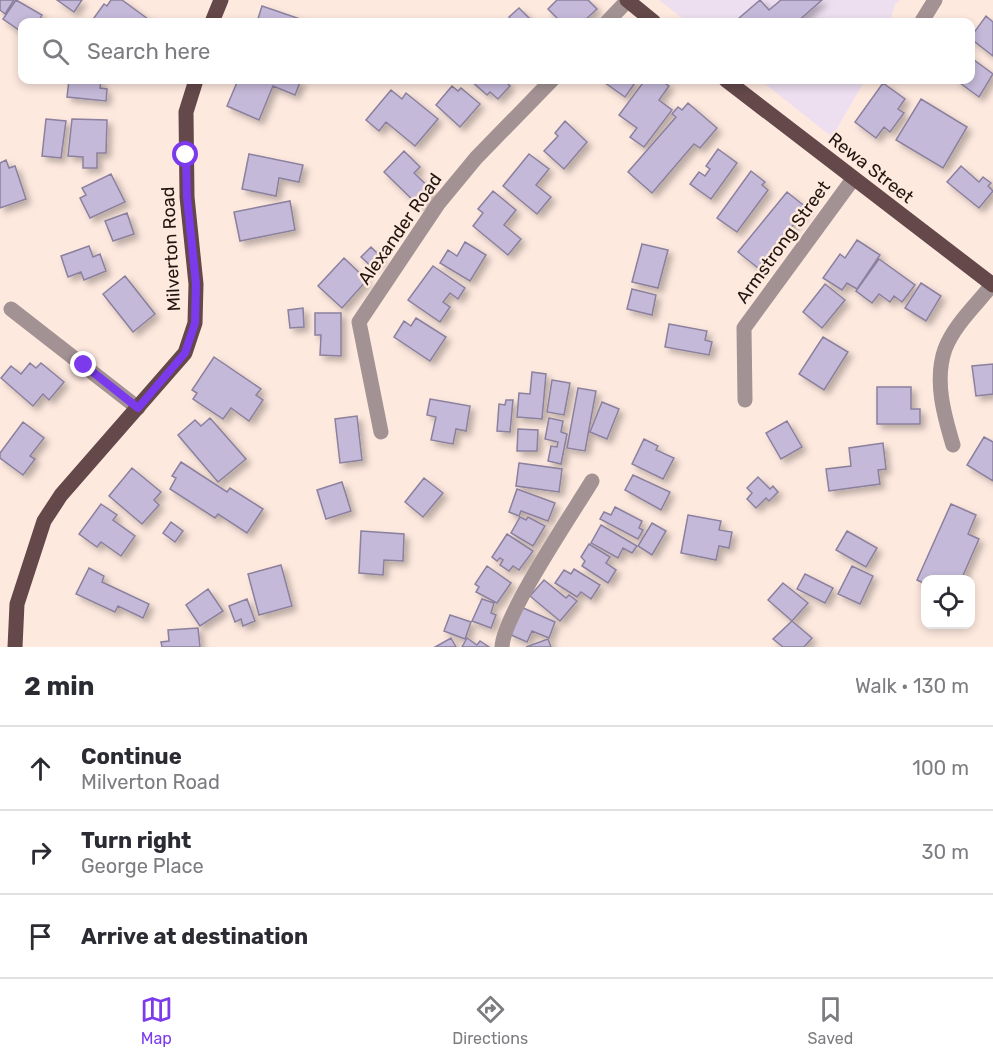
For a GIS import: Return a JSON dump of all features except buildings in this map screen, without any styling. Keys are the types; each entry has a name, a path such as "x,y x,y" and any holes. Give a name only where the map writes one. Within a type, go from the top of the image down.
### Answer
{"main road":[{"path":"214,18 221,0"},
{"path":"627,0 649,18"},
{"name":"Milverton Road","path":"15,647 17,604 44,521 61,495 185,353 195,323 196,284 187,197 186,112 195,84"},
{"name":"Rewa Street","path":"731,84 993,285"}],"street":[{"path":"611,18 627,0"},
{"path":"924,18 935,0"},
{"name":"Alexander Road","path":"381,432 359,322 438,204 476,158 548,84"},
{"name":"Armstrong Street","path":"745,400 744,328 853,179"},
{"path":"953,445 940,390 945,349 958,327 993,285"},
{"path":"11,309 138,408"},
{"path":"502,647 502,639 518,605 592,481"}],"shaded area":[{"path":"659,0 900,0 895,4 891,18 682,18"},
{"path":"765,84 863,84 832,137"}],"route":[{"path":"84,365 138,408 185,353 195,323 196,284 187,197 186,155"}]}
